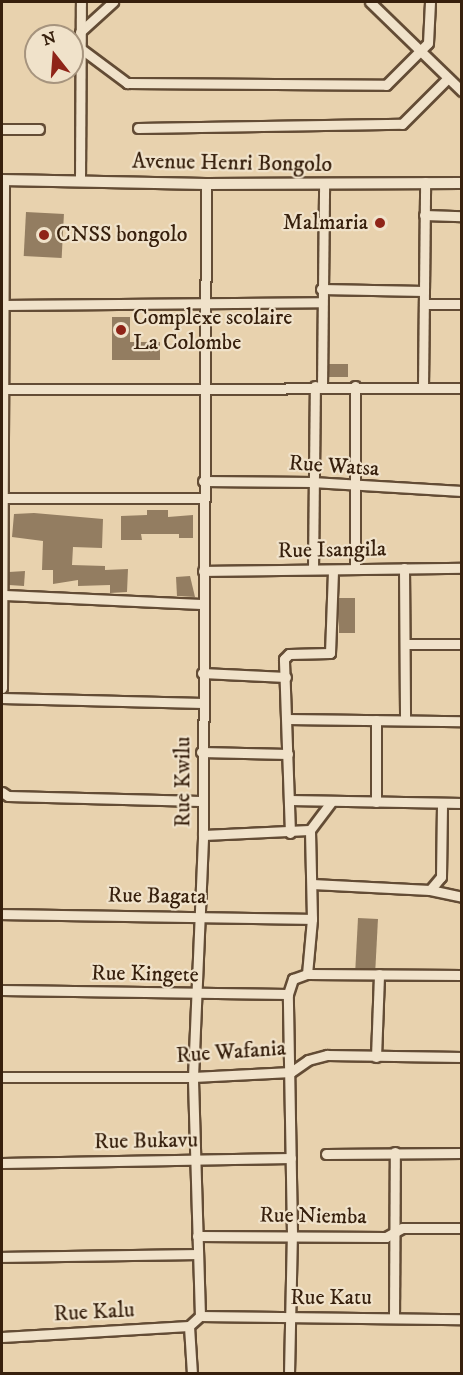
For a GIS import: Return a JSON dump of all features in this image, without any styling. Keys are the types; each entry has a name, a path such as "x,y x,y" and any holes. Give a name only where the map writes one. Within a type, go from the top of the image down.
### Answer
{"street":[{"path":"80,24 81,2"},
{"path":"84,28 113,2"},
{"path":"369,2 462,91"},
{"path":"84,51 118,80 138,83 386,85 428,43 430,2"},
{"path":"138,128 402,124 448,78"},
{"path":"80,84 80,180"},
{"path":"2,129 39,129"},
{"path":"2,688 4,594 2,548 4,498 3,180"},
{"name":"Avenue Henri Bongolo","path":"3,180 324,185 462,183"},
{"path":"423,387 424,182"},
{"name":"Rue Kwilu","path":"200,1316 195,1254 198,1236 193,1077 203,835 201,801 202,386 206,184"},
{"path":"313,569 312,482 319,386 324,185"},
{"path":"424,215 462,216"},
{"path":"321,289 424,291"},
{"path":"3,305 322,302"},
{"path":"424,304 462,304"},
{"path":"2,389 202,386 462,388"},
{"path":"355,386 355,569"},
{"name":"Rue Watsa","path":"203,481 312,482 355,487 462,491"},
{"path":"4,498 202,498"},
{"path":"404,568 407,644 405,720"},
{"name":"Rue Isangila","path":"203,571 462,568"},
{"path":"290,833 286,656 326,655 333,648 333,570"},
{"path":"4,594 202,604"},
{"path":"407,644 462,644"},
{"path":"202,673 286,677"},
{"path":"2,698 203,703"},
{"path":"287,719 462,721"},
{"path":"376,720 376,802"},
{"path":"201,752 288,754"},
{"path":"2,792 8,796 201,801"},
{"path":"289,800 462,803"},
{"path":"307,974 312,919 310,830 331,802"},
{"path":"430,890 441,877 442,803"},
{"path":"203,835 290,833 310,830"},
{"path":"312,884 430,890 462,897"},
{"name":"Rue Bagata","path":"2,914 312,919"},
{"path":"289,1374 292,1234 288,994 293,979 307,974 462,975"},
{"path":"376,1056 379,974"},
{"name":"Rue Kingete","path":"2,990 198,995 288,994"},
{"name":"Rue Wafania","path":"2,1077 193,1077 291,1072 308,1060 327,1055 462,1057"},
{"path":"394,1318 395,1152"},
{"path":"327,1154 462,1153"},
{"name":"Rue Bukavu","path":"2,1163 291,1158"},
{"name":"Rue Niemba","path":"198,1236 292,1234 386,1237 395,1230 462,1228"},
{"path":"2,1257 195,1254"},
{"path":"192,1374 189,1326 200,1316"},
{"name":"Rue Katu","path":"200,1316 462,1319"},
{"name":"Rue Kalu","path":"2,1336 189,1326"}],"building":[{"name":"CNSS bongolo","path":"26,212 64,214 62,258 24,256"},
{"name":"Complexe scolaire La Colombe","path":"112,317 130,317 130,342 160,342 160,360 112,360"},
{"path":"329,364 348,364 348,377 329,377"},
{"path":"147,510 168,510 168,517 193,515 193,538 179,538 179,534 141,534 142,540 121,540 121,516 147,515"},
{"path":"34,513 103,519 102,548 73,547 72,565 105,566 105,570 128,569 127,592 110,593 110,585 78,586 78,580 53,584 53,570 42,570 43,541 12,537 14,514"},
{"path":"25,571 24,586 9,585 9,572"},
{"path":"190,576 195,597 177,596 176,577"},
{"path":"339,598 355,598 355,633 339,633"},
{"path":"358,918 378,919 375,969 355,968"}],"place":[{"name":"Malmaria","path":"380,223"},
{"name":"CNSS bongolo","path":"44,235"},
{"name":"Complexe scolaire La Colombe","path":"121,330"}]}
